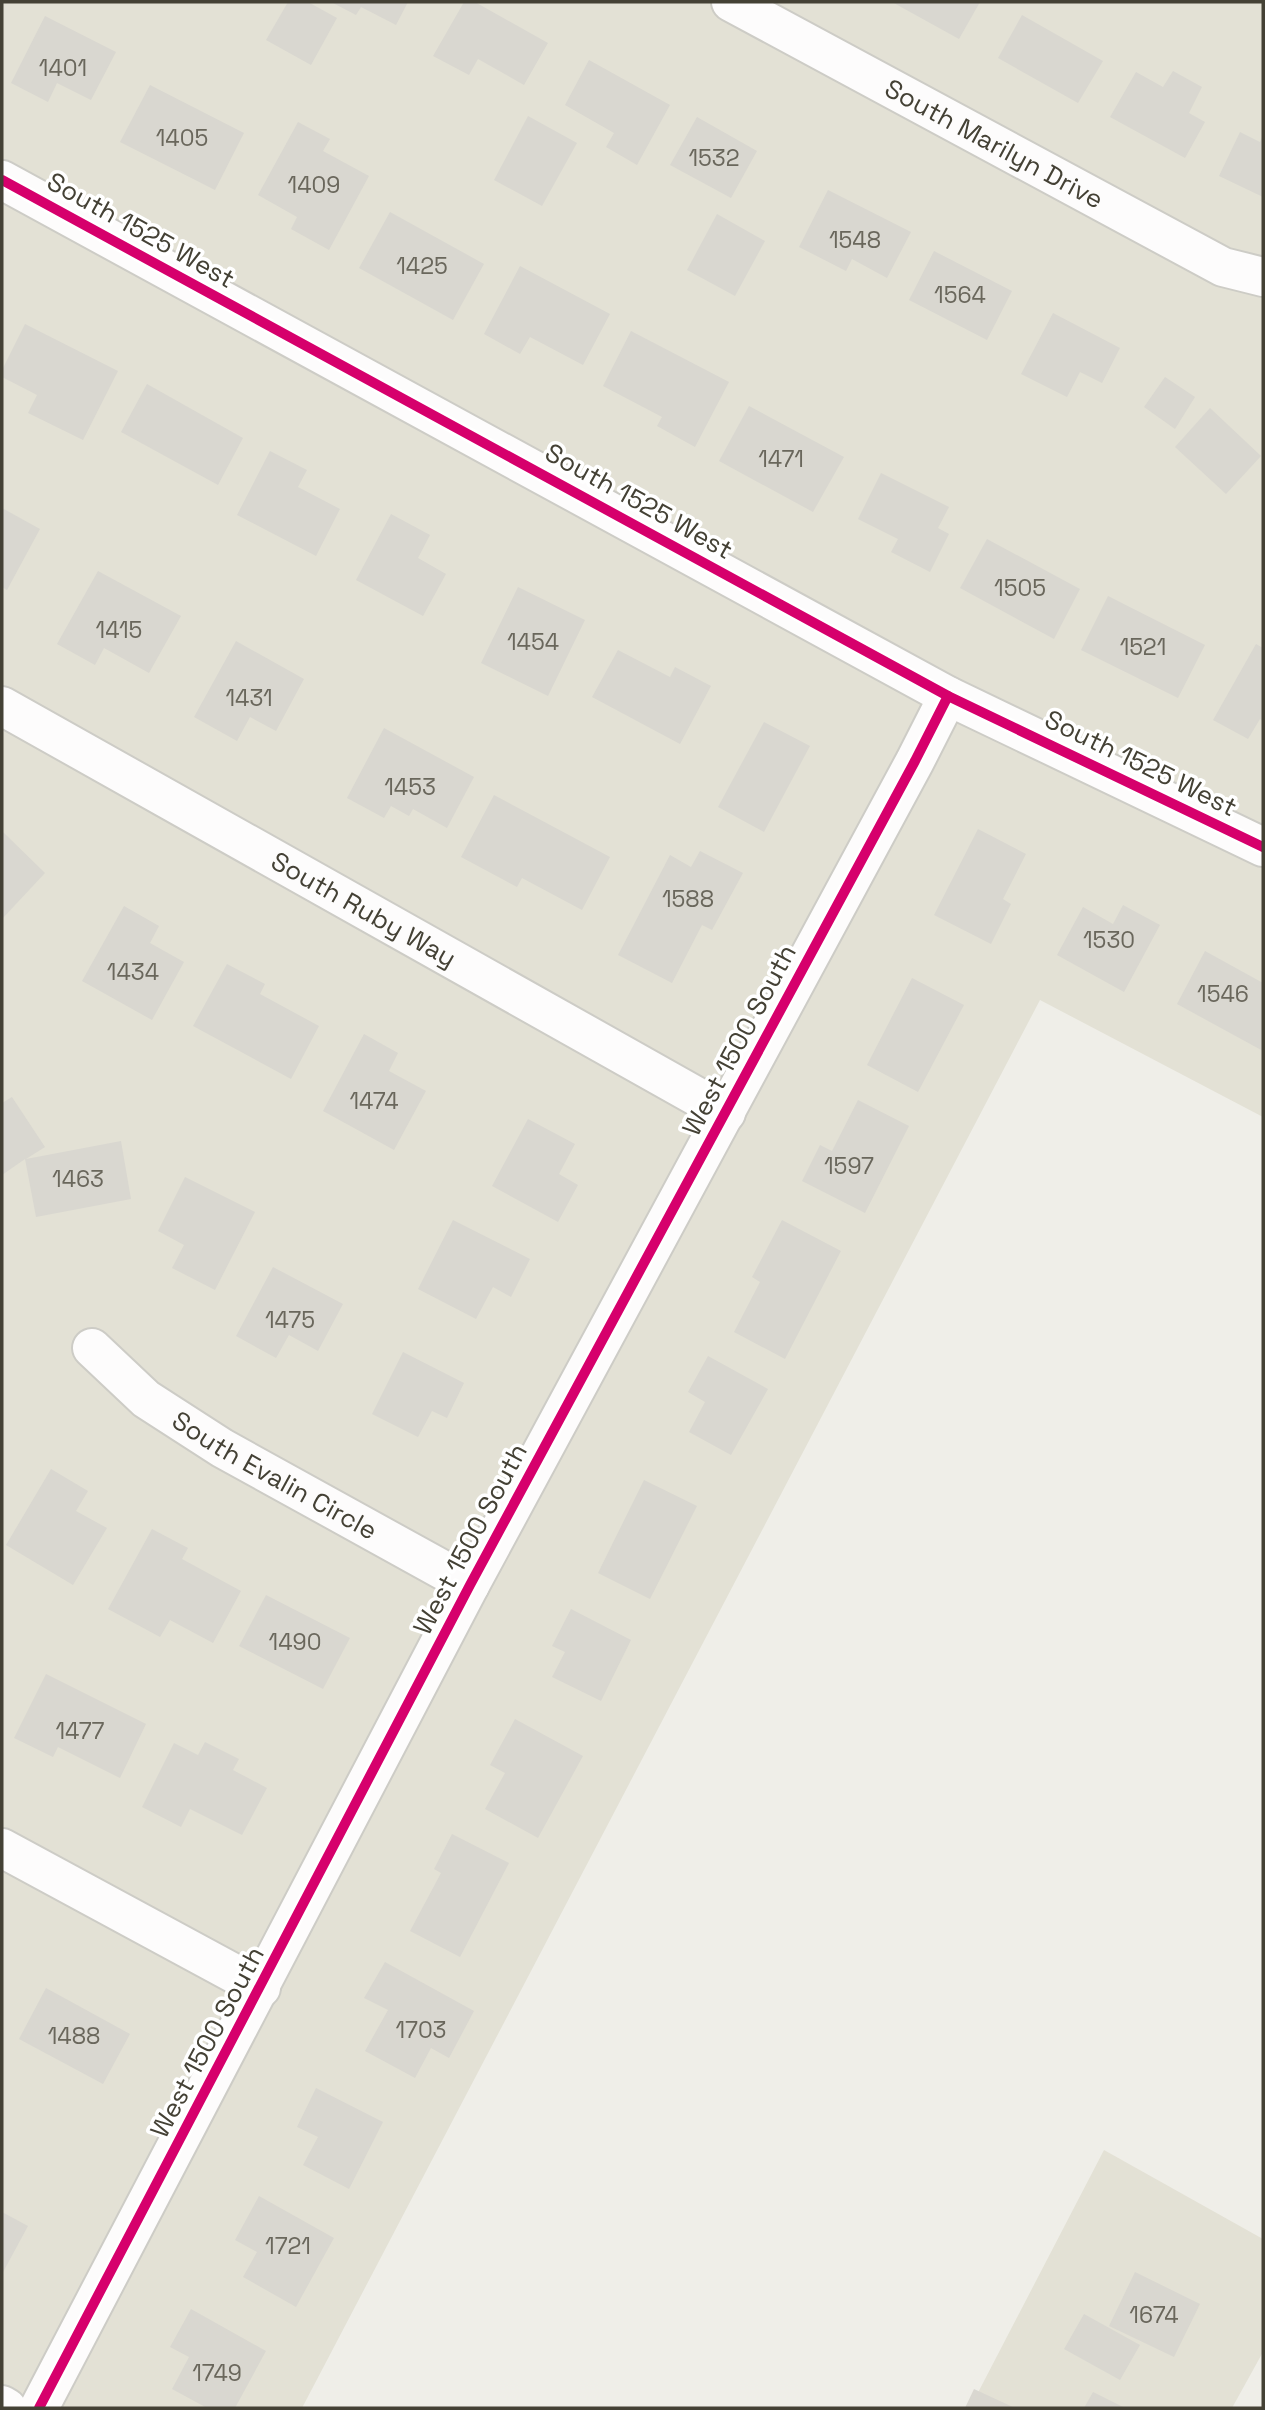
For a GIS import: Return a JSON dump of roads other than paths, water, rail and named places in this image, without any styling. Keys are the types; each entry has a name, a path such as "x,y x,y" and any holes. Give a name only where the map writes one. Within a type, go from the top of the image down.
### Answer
{"street":[{"name":"South Marilyn Drive","path":"731,2 1223,267 1263,277"},
{"name":"South 1525 West","path":"2,180 948,696 1263,847"},
{"name":"West 1500 South","path":"39,2408 470,1585 909,773 948,696"},
{"name":"South Ruby Way","path":"2,706 726,1113"},
{"name":"South Evalin Circle","path":"92,1348 146,1399 222,1448 470,1585"},
{"path":"2,1847 261,1988"},
{"path":"2,2405 7,2408"}]}
